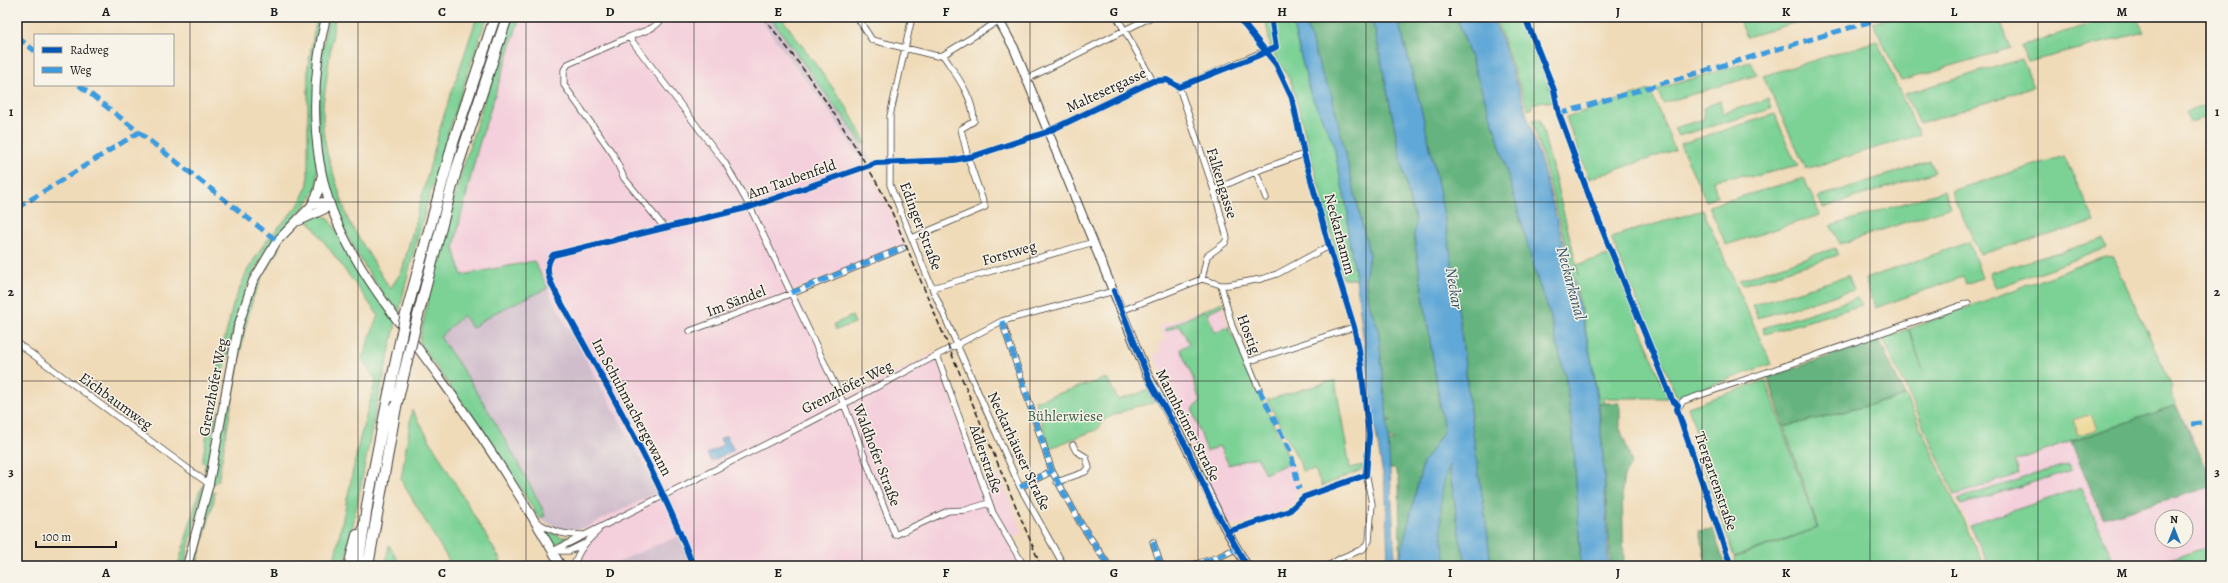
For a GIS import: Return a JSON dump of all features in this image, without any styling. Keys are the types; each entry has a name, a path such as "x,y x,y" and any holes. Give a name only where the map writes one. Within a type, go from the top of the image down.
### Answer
{"highway":[{"path":"358,566 368,500 405,318 453,143 495,17"},
{"path":"369,563 396,407 415,327 449,192 506,17"},
{"path":"349,566 368,500"}],"main road":[{"path":"326,17 318,66 316,99 322,171 330,205 337,223 370,279 494,454 537,522 561,566"},
{"name":"Mannheimer Straße","path":"1001,18 1027,79 1047,132 1094,242 1150,382 1186,446 1228,532 1247,566"},
{"path":"311,206 318,192 322,171"},
{"path":"311,206 322,202 330,205"},
{"name":"Grenzhöfer Weg","path":"293,224 330,205"},
{"name":"Grenzhöfer Weg","path":"187,566 209,484 238,327 253,281 264,260 277,241 311,206"},
{"path":"317,213 329,215 337,223"}],"street":[{"path":"663,17 661,22 653,27 568,64 564,70 564,85 613,154 624,178 664,227"},
{"path":"856,17 872,40 937,56 943,55 1001,18"},
{"name":"Edinger Straße","path":"912,17 890,111 890,185 956,344"},
{"path":"1117,17 1153,80"},
{"path":"1027,79 1151,17"},
{"name":"Neckarhamm","path":"1238,17 1276,64 1289,92 1329,246 1354,327 1369,436 1366,475 1372,504 1368,545 1363,550 1341,558 1328,566"},
{"name":"Am Taubenfeld","path":"629,37 722,158 750,207"},
{"path":"1178,87 1265,51"},
{"path":"912,238 985,207 968,158 961,129 974,120 974,111 967,94 943,55"},
{"name":"Maltesergasse","path":"1047,132 1153,80 1167,80 1178,87"},
{"name":"Falkengasse","path":"1178,87 1214,190 1227,238 1225,243 1207,256 1202,279"},
{"name":"Am Taubenfeld","path":"548,262 553,255 562,251 750,207 822,180 876,163 890,161 968,158 1047,132"},
{"path":"1214,190 1304,154"},
{"path":"1256,172 1266,198"},
{"name":"Waldhofer Straße","path":"750,207 844,404 895,535 948,511 966,510 989,503"},
{"name":"Forstweg","path":"932,288 1094,242"},
{"path":"1121,311 1202,279 1221,285 1261,279 1277,274 1329,246"},
{"path":"791,293 903,248"},
{"name":"Im Schuhmachergewann","path":"548,262 547,271 558,297 629,426 664,496 693,566"},
{"name":"Hostig","path":"1221,285 1232,326 1260,389"},
{"name":"Grenzhöfer Weg","path":"552,551 583,535 601,528 844,404 1002,321 1114,291"},
{"name":"Im Sändel","path":"690,331 791,293"},
{"name":"Tiergartenstraße","path":"1731,566 1677,409 1678,405 1683,401 1968,303"},
{"path":"1002,321 1052,472 1109,566"},
{"path":"1247,362 1354,327"},
{"name":"Eichbaumweg","path":"17,343 209,484"},
{"name":"Neckarhäuser Straße","path":"956,344 1020,486 1064,566"},
{"name":"Adlerstraße","path":"937,355 989,503 1024,566"},
{"path":"1057,482 1084,472 1089,468 1086,457 1076,451 1073,445"},
{"path":"1020,486 1052,472"},
{"path":"1228,532 1284,513 1293,508 1304,497 1366,475"},
{"name":"Grenzhöfer Weg","path":"537,522 551,531 562,534 583,535"},
{"name":"Grenzhöfer Weg","path":"574,566 577,555 584,544 601,528"},
{"path":"1153,542 1161,566"},
{"name":"Grenzhöfer Weg","path":"552,551 569,551 584,544"},
{"path":"1189,566 1212,559 1237,548"},
{"path":"1212,559 1214,566"}],"shaded area":[{"path":"520,17 758,17 843,130 887,203 905,245 794,290 845,398 935,353 981,483 1000,475 1023,533 1009,539 1025,566 700,566 679,536 612,566 581,566 585,528 659,491 433,286"},
{"path":"758,17 770,17 839,112 842,114 871,159 862,162 832,115"},
{"path":"533,264 659,491 585,528 572,530 558,529 539,518 498,453 419,343 433,286"},
{"path":"1222,303 1228,326 1296,472 1298,489 1294,503 1283,510 1229,528 1175,411 1171,410 1163,397 1172,392 1153,355 1160,350 1158,344 1166,340 1159,326"},
{"path":"2177,405 2211,476 2211,566 1987,566 1955,495 2020,474 2016,461"},
{"path":"679,536 700,566 612,566 633,555"}],"green space":[{"path":"317,17 323,17 321,24 317,186 310,199 264,253 243,298 229,347 207,473 204,470 206,463 202,462 223,346 233,305 247,271 264,244 299,204 308,184 308,66"},
{"path":"328,17 335,17 323,105 323,130 327,153 348,220 390,289 402,271 442,121 477,17 487,17 438,165 398,316 370,275 345,231 326,177 322,158 317,102 320,66"},
{"path":"512,17 520,17 478,148 454,248 462,275 534,261 548,288 494,313 472,328 463,315 440,337 481,399 518,464 542,508 545,516 539,518 498,453 419,343 437,260 448,219 472,138"},
{"path":"770,17 781,17 846,106 866,143 863,145 842,114 839,112"},
{"path":"1265,17 1291,17 1310,93 1333,142 1348,214 1348,236 1356,279 1343,279 1292,84 1271,49"},
{"path":"1304,17 1370,17 1375,30 1408,194 1416,222 1414,236 1444,431 1423,463 1408,526 1447,454 1460,538 1467,566 1403,566 1400,557 1399,479 1395,469 1387,469 1386,442 1394,441 1393,439 1386,440 1385,422 1392,420 1387,420 1378,328 1368,301 1365,281 1369,254 1331,92 1323,77"},
{"path":"1397,17 1457,17 1496,132 1538,282 1548,308 1566,379 1574,448 1581,566 1491,566 1473,434 1456,287 1447,229 1426,131"},
{"path":"1495,17 1522,17 1555,101 1544,101 1532,104 1533,108 1528,110"},
{"path":"1738,17 1814,17 1747,37"},
{"path":"1892,17 1999,17 2011,48 1901,81 1873,23"},
{"path":"2111,17 2136,17 2144,32 2028,62 2021,46"},
{"path":"1877,41 1919,135 1806,169 1763,76"},
{"path":"2022,59 2034,87 1920,124 1905,94"},
{"path":"1750,62 1757,75 1663,103 1657,89"},
{"path":"1650,90 1675,150 1589,179 1566,117"},
{"path":"1768,99 1771,109 1678,136 1674,128 1704,119 1703,108 1720,101 1723,113"},
{"path":"2211,104 2211,116 2190,122 2185,112"},
{"path":"1775,114 1790,151 1798,165 1752,177 1745,175 1713,180 1717,197 1706,201 1680,144"},
{"path":"1540,119 1579,275 1577,265 1611,254 1668,398 1604,398 1604,403 1599,403 1578,296 1561,225 1532,120"},
{"path":"2064,156 2095,222 1980,254 1951,191"},
{"path":"1930,161 1935,172 1823,208 1818,197"},
{"path":"1804,178 1820,215 1726,245 1709,206"},
{"path":"1944,191 1951,207 1840,244 1831,226"},
{"path":"1703,210 1771,364 1677,398 1611,237"},
{"path":"321,215 329,218 356,264 396,323 374,418 345,566 333,566 359,442 376,380 362,359 378,315 308,220"},
{"path":"2103,239 2107,248 1996,288 1989,273"},
{"path":"1969,242 1982,278 1966,284 1963,277 1875,308 1865,279"},
{"path":"277,245 280,247 263,275 253,298 244,332 218,481 213,484 212,480 240,326 257,278"},
{"path":"1835,248 1838,255 1742,285 1739,280"},
{"path":"2105,256 2113,257 2172,386 2170,392 2176,405 2015,461 2019,474 1955,495 1883,338 1908,329 1923,371 1909,329"},
{"path":"1848,276 1854,290 1758,318 1752,305"},
{"path":"1857,298 1862,305 1765,334 1763,328"},
{"path":"1222,302 1223,305 1207,313 1215,332 1228,326 1291,462 1265,474 1257,457 1229,465 1219,446 1207,452 1192,409 1200,402 1193,378 1180,349 1189,344 1180,325 1166,331 1165,329"},
{"path":"852,316 855,323 836,330 834,324"},
{"path":"1879,339 1905,396 1784,427 1768,377"},
{"name":"Bühlerwiese","path":"1107,378 1118,400 1148,390 1153,403 1134,407 1105,419 1098,429 1050,448 1035,401"},
{"path":"1335,380 1350,468 1364,465 1364,469 1322,486 1315,470 1302,471 1300,463 1267,400"},
{"path":"1766,380 1817,528 1734,557 1698,450 1702,449 1688,407"},
{"path":"1906,396 1984,566 1737,566 1734,558 1818,528 1784,427"},
{"path":"1599,403 1620,403 1620,428 1632,462 1624,476 1622,489 1624,566 1611,566"},
{"path":"2176,405 2211,480 2211,487 2103,518 2071,442"},
{"path":"412,410 501,561 492,566 452,566 401,480"},
{"path":"2068,464 2072,470 1961,505 1958,499"},
{"path":"204,485 184,566 178,566 199,492"},
{"path":"2081,488 2116,566 1989,566 1970,525"},
{"path":"215,492 196,566 190,566 209,493"},
{"path":"1713,529 1725,566 1707,566 1699,531"},
{"path":"547,531 562,537 569,537 553,546 546,532"},
{"path":"389,545 401,566 385,566"},
{"path":"2211,546 2211,566 2148,566"}],"sand":[{"path":"2091,414 2097,429 2079,435 2073,420"}],"water":[{"name":"Neckar","path":"1291,17 1304,17 1323,77 1331,92 1369,254 1365,281 1368,301 1378,328 1387,420 1395,557 1400,557 1423,463 1444,431 1414,236 1416,222 1408,194 1375,30 1370,17 1397,17 1426,131 1447,229 1456,287 1473,434 1491,566 1467,566 1460,538 1449,465 1442,491 1441,503 1441,527 1446,566 1388,566 1386,493 1374,421 1355,271 1348,236 1348,214 1333,142 1310,93"},
{"name":"Neckarkanal","path":"1457,17 1493,17 1535,140 1553,203 1583,321 1594,376 1602,447 1609,566 1581,566 1574,448 1566,379 1548,308 1538,282 1496,132"},
{"path":"726,436 734,450 711,461 707,454 723,445 720,439"}],"railway":[{"path":"763,17 830,107 860,154 888,203 1041,566"}],"marked path":[{"path":"1559,114 1886,17"},
{"path":"17,37 34,50"},
{"path":"80,86 277,241"},
{"path":"17,208 139,132"},
{"path":"791,293 903,248"},
{"path":"1002,321 1052,471 1081,524 1109,566"},
{"path":"1259,389 1291,453 1299,489"},
{"path":"2192,424 2211,422"},
{"path":"1020,487 1052,471"},
{"path":"1153,542 1161,566"},
{"path":"1189,566 1219,557 1237,548"}],"cycle path":[{"path":"1227,532 1289,511 1304,497 1366,475 1369,435 1359,350 1354,327 1329,246 1304,154 1292,98 1276,64 1238,17"},
{"path":"693,566 648,463 553,286 548,271 548,266 553,255 750,207 876,163 954,160 974,156 1047,132 1153,81 1167,80 1179,87 1276,47 1271,17"},
{"path":"1525,17 1554,90 1559,114 1592,204 1672,400 1678,405 1677,409 1731,566"},
{"path":"1114,291 1150,382 1186,446 1214,508 1247,566"}]}
